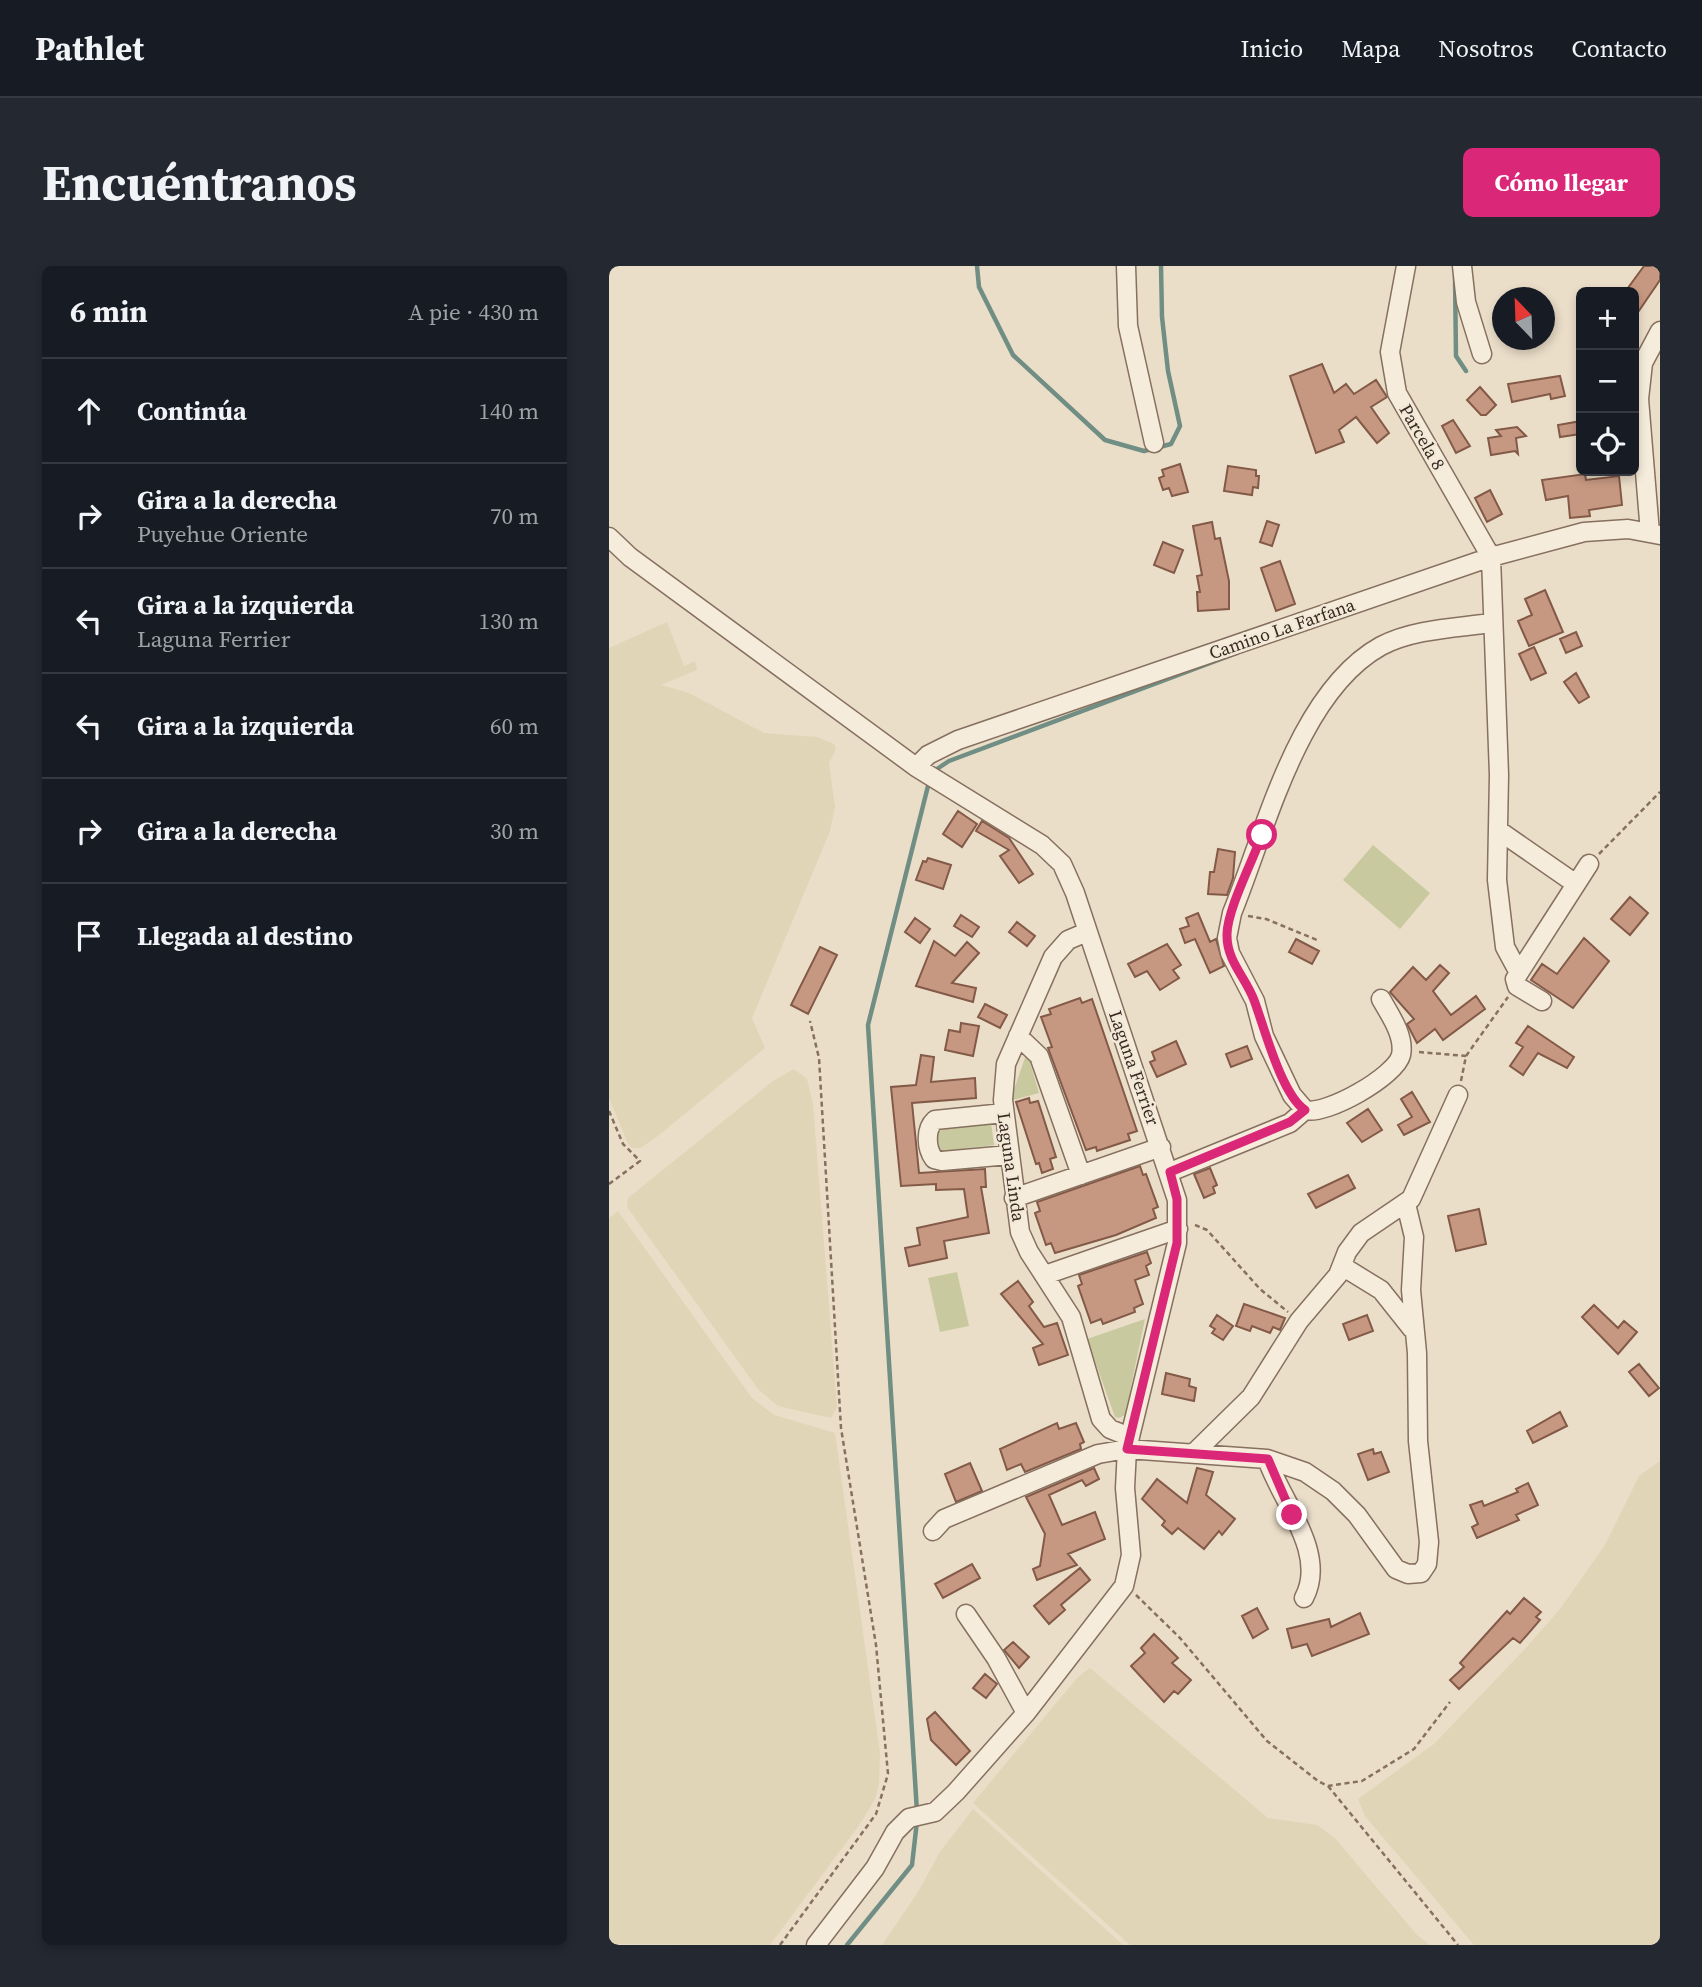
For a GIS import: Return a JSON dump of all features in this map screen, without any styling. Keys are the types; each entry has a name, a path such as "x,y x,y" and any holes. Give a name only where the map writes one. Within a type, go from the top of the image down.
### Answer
{"street":[{"path":"1126,266 1128,326 1154,443"},
{"name":"Parcela 8","path":"1406,266 1390,352 1397,393 1491,557"},
{"path":"1462,266 1466,302 1482,355"},
{"path":"1655,534 1639,399 1643,363 1660,331"},
{"name":"Camino La Farfana","path":"916,767 928,755 958,740 1491,557 1584,532 1628,529 1655,534"},
{"name":"Laguna Ferrier","path":"609,537 630,557 916,767 1042,845 1057,858 1068,874 1177,1199 1178,1228 1129,1443 1125,1488 1131,1555 1124,1586 1026,1713 946,1803 935,1811 916,1816 895,1832 876,1868 816,1945"},
{"path":"1491,557 1491,623 1499,775 1497,880 1504,947 1518,979 1542,1001"},
{"path":"1305,1110 1292,1095 1264,1035 1255,1001 1230,953 1227,938 1232,913 1292,753 1344,673 1382,646 1418,634 1491,623"},
{"path":"1498,830 1576,884"},
{"path":"1518,979 1589,864"},
{"name":"Laguna Linda","path":"1087,932 1068,940 1056,952 1004,1074 1004,1113 1014,1199 1024,1243 1071,1317 1101,1419 1129,1443"},
{"path":"1170,1172 1290,1122 1305,1110 1323,1110 1367,1087 1395,1066 1401,1050 1397,1028 1381,999"},
{"path":"1018,1036 1038,1056 1081,1175"},
{"path":"1195,1452 1251,1397 1299,1321 1342,1266 1361,1233 1406,1204 1458,1095"},
{"path":"1004,1113 935,1120 928,1130 929,1150 934,1159 942,1161 1009,1155"},
{"path":"1014,1199 1161,1147"},
{"path":"933,1531 939,1522 950,1516 1129,1443 1268,1459 1305,1472 1333,1491 1357,1515 1396,1569 1408,1574 1424,1570 1429,1553 1429,1528 1418,1441 1411,1290 1414,1237 1406,1204"},
{"path":"1045,1275 1178,1228"},
{"path":"1342,1266 1371,1283 1390,1299 1414,1332"},
{"path":"1268,1459 1309,1555 1311,1577 1304,1598"},
{"path":"966,1614 996,1658 1026,1713"}],"path":[{"path":"1589,864 1660,792"},
{"path":"1232,913 1266,919 1317,940"},
{"path":"1458,1095 1466,1056 1518,979"},
{"path":"780,1945 876,1814 888,1774 876,1645 841,1428 819,1058 810,1021"},
{"path":"1401,1050 1466,1056"},
{"path":"609,1111 623,1144 640,1161 609,1184"},
{"path":"1178,1228 1196,1224 1206,1230 1269,1298 1299,1321"},
{"path":"1143,1601 1180,1638 1268,1741 1318,1782 1328,1786 1458,1945"},
{"path":"1328,1786 1362,1781 1414,1749 1450,1702"}],"shaded area":[{"path":"667,622 684,666 695,661 697,670 661,685 689,693 764,733 817,737 834,744 836,749 829,763 835,807 830,831 752,1018 765,1048 654,1139 640,1148 632,1148 609,1098 609,648"},
{"path":"794,1069 807,1079 813,1104 837,1407 831,1418 778,1406 758,1389 627,1207 628,1198 773,1081"},
{"path":"618,1211 752,1398 774,1415 835,1433 880,1753 879,1783 875,1799 860,1824 770,1945 609,1944 609,1218"},
{"path":"1660,1461 1660,1945 1474,1945 1365,1816 1358,1799 1434,1744 1524,1650 1560,1609 1605,1545 1639,1476"},
{"path":"1090,1668 1268,1818 1317,1825 1334,1837 1417,1935 1430,1945 1130,1945 973,1803 1078,1677"},
{"path":"973,1809 1123,1945 882,1945 918,1892 940,1852"}],"green space":[{"path":"1373,845 1430,893 1400,929 1343,880"},
{"path":"1027,1052 1039,1093 1010,1101"},
{"path":"991,1123 994,1145 944,1151 939,1149 936,1132 941,1129"},
{"path":"957,1272 969,1326 940,1332 928,1278"},
{"path":"1145,1319 1125,1415 1115,1417 1087,1339"}],"building":[{"path":"1644,266 1660,266 1660,280 1639,311 1639,287 1629,287"},
{"path":"1322,364 1334,393 1346,384 1354,394 1376,380 1387,397 1371,407 1389,433 1377,443 1356,417 1339,430 1344,442 1316,453 1290,376"},
{"path":"1560,376 1565,396 1551,399 1550,394 1512,402 1508,384"},
{"path":"1480,387 1496,405 1486,415 1481,415 1467,400"},
{"path":"1453,420 1470,446 1456,453 1442,426"},
{"path":"1576,422 1576,435 1560,437 1558,425"},
{"path":"1517,427 1526,436 1516,438 1518,454 1515,451 1491,455 1488,438 1501,436 1496,430"},
{"path":"1180,464 1188,492 1172,496 1169,488 1163,490 1159,478 1164,476 1162,470"},
{"path":"1228,466 1256,470 1256,476 1259,476 1258,488 1253,487 1252,495 1224,491"},
{"path":"1576,475 1585,476 1586,480 1619,476 1622,505 1589,510 1590,516 1570,518 1568,496 1546,500 1542,480"},
{"path":"1490,490 1502,514 1487,522 1475,498"},
{"path":"1267,521 1279,525 1272,546 1260,542"},
{"path":"1212,522 1215,539 1220,538 1229,581 1229,609 1198,611 1197,592 1200,592 1197,576 1202,575 1193,526"},
{"path":"1163,542 1183,550 1174,573 1154,565"},
{"path":"1280,561 1295,604 1276,611 1261,568"},
{"path":"1545,590 1563,632 1529,646 1518,621 1532,615 1525,599"},
{"path":"1576,632 1582,646 1566,653 1560,639"},
{"path":"1534,647 1546,673 1531,680 1519,654"},
{"path":"1576,673 1589,697 1579,703 1564,682"},
{"path":"958,811 977,824 962,847 943,834"},
{"path":"982,821 1009,838 1033,874 1019,883 1000,856 1009,850 976,831"},
{"path":"1218,849 1235,852 1233,878 1227,895 1208,894 1210,872 1214,872"},
{"path":"928,858 951,865 943,889 916,880 923,861 926,862"},
{"path":"1630,897 1648,913 1630,935 1611,919"},
{"path":"1198,913 1210,942 1216,939 1224,966 1210,973 1195,939 1185,943 1180,929 1189,926 1186,918"},
{"path":"961,915 979,927 972,937 954,926"},
{"path":"915,918 930,929 920,943 905,932"},
{"path":"1017,922 1035,936 1027,946 1009,932"},
{"path":"1584,938 1609,961 1573,1008 1531,980 1542,964 1557,974"},
{"path":"1296,939 1319,951 1312,964 1289,952"},
{"path":"934,941 955,956 967,942 979,953 952,983 976,988 973,1002 916,986"},
{"path":"1167,944 1181,965 1173,970 1179,978 1160,990 1147,971 1135,977 1128,964"},
{"path":"820,947 837,955 808,1014 791,1005"},
{"path":"1440,965 1449,973 1433,991 1451,1015 1476,996 1485,1009 1443,1040 1435,1029 1417,1043 1407,1024 1414,1019 1390,992 1413,967 1426,980"},
{"path":"1080,998 1082,1003 1092,999 1137,1131 1128,1134 1130,1140 1097,1151 1096,1147 1086,1150 1048,1048 1052,1047 1041,1017 1051,1014 1049,1009"},
{"path":"985,1004 1007,1015 1000,1028 978,1017"},
{"path":"961,1023 979,1026 973,1056 945,1050 949,1030 960,1032"},
{"path":"1528,1026 1574,1057 1567,1068 1538,1053 1523,1075 1510,1066 1523,1047 1516,1043"},
{"path":"1176,1041 1186,1064 1157,1077 1150,1062 1155,1060 1152,1052"},
{"path":"1247,1046 1252,1059 1231,1067 1226,1054"},
{"path":"921,1055 934,1057 931,1082 975,1078 976,1098 912,1103 919,1173 985,1169 986,1187 981,1187 989,1233 944,1241 947,1258 909,1266 905,1248 920,1245 917,1228 968,1217 964,1189 936,1190 936,1184 901,1186 891,1087 916,1085"},
{"path":"1412,1092 1430,1122 1404,1135 1398,1125 1412,1117 1401,1099"},
{"path":"1029,1098 1030,1103 1038,1101 1056,1157 1050,1159 1053,1169 1042,1173 1039,1163 1036,1164 1016,1102"},
{"path":"1368,1109 1382,1130 1362,1142 1347,1123"},
{"path":"1140,1166 1143,1175 1146,1174 1158,1207 1153,1209 1156,1218 1116,1235 1055,1253 1051,1243 1046,1245 1035,1213 1040,1211 1037,1202"},
{"path":"1210,1168 1217,1185 1213,1187 1215,1193 1204,1198 1194,1174"},
{"path":"1348,1175 1355,1188 1316,1208 1308,1194"},
{"path":"1479,1209 1486,1244 1456,1251 1448,1216"},
{"path":"1147,1252 1151,1263 1146,1266 1149,1275 1135,1280 1143,1304 1134,1308 1135,1312 1103,1324 1101,1319 1091,1323 1078,1286 1082,1284 1079,1275"},
{"path":"1018,1281 1033,1302 1029,1306 1044,1327 1057,1323 1068,1355 1039,1365 1033,1348 1043,1344 1001,1294"},
{"path":"1244,1304 1285,1318 1280,1330 1273,1327 1270,1333 1252,1326 1250,1331 1236,1326"},
{"path":"1594,1305 1618,1328 1624,1321 1637,1332 1618,1354 1582,1317"},
{"path":"1217,1315 1233,1326 1223,1340 1212,1333 1215,1329 1210,1326"},
{"path":"1367,1315 1373,1331 1349,1340 1343,1324"},
{"path":"1639,1364 1659,1388 1649,1396 1629,1372"},
{"path":"1166,1373 1190,1379 1189,1386 1196,1388 1194,1401 1162,1394"},
{"path":"1560,1412 1567,1426 1533,1443 1527,1431"},
{"path":"1057,1423 1059,1429 1076,1423 1084,1442 1080,1444 1081,1449 1025,1472 1021,1464 1007,1470 1000,1449"},
{"path":"1373,1449 1374,1454 1381,1452 1389,1472 1368,1480 1358,1454"},
{"path":"970,1463 982,1491 956,1502 945,1474"},
{"path":"1094,1468 1099,1479 1086,1486 1082,1480 1049,1495 1062,1525 1095,1512 1105,1539 1068,1554 1077,1565 1037,1580 1033,1569 1040,1566 1045,1534 1026,1497"},
{"path":"1197,1468 1213,1472 1206,1495 1235,1519 1222,1535 1219,1531 1204,1549 1178,1528 1172,1534 1162,1525 1165,1521 1142,1499 1157,1479 1187,1503"},
{"path":"1528,1483 1538,1505 1516,1515 1519,1520 1477,1538 1472,1527 1478,1524 1470,1505 1482,1501 1484,1506 1518,1492 1516,1489"},
{"path":"972,1564 980,1578 943,1598 935,1584"},
{"path":"1080,1568 1090,1580 1061,1605 1065,1610 1049,1624 1034,1606"},
{"path":"1524,1598 1541,1612 1536,1617 1540,1620 1520,1643 1513,1638 1459,1689 1450,1680 1464,1667 1460,1663 1507,1611 1510,1614"},
{"path":"1257,1608 1268,1629 1253,1638 1242,1616"},
{"path":"1360,1613 1369,1634 1312,1656 1307,1644 1292,1648 1287,1629 1329,1619 1331,1627"},
{"path":"1154,1634 1178,1658 1172,1663 1191,1680 1178,1694 1174,1691 1164,1702 1131,1666 1145,1653 1141,1648"},
{"path":"1013,1642 1029,1657 1019,1668 1004,1650"},
{"path":"985,1674 997,1684 986,1698 973,1688"},
{"path":"935,1712 970,1751 956,1765 931,1740 927,1719"}],"waterway":[{"path":"977,266 979,287 1013,355 1105,440 1144,451 1171,444 1180,426 1168,371 1162,317 1161,266"},
{"path":"1455,277 1456,356 1466,371"},
{"path":"937,769 949,761 1237,653"},
{"path":"917,1812 868,1025 928,786"},
{"path":"847,1945 912,1865 917,1821"}],"route":[{"path":"1262,835 1232,913 1227,938 1235,966 1255,1001 1264,1035 1292,1095 1305,1110 1296,1120 1170,1172 1177,1199 1177,1243 1127,1449 1268,1459 1279,1491 1292,1515"}]}
